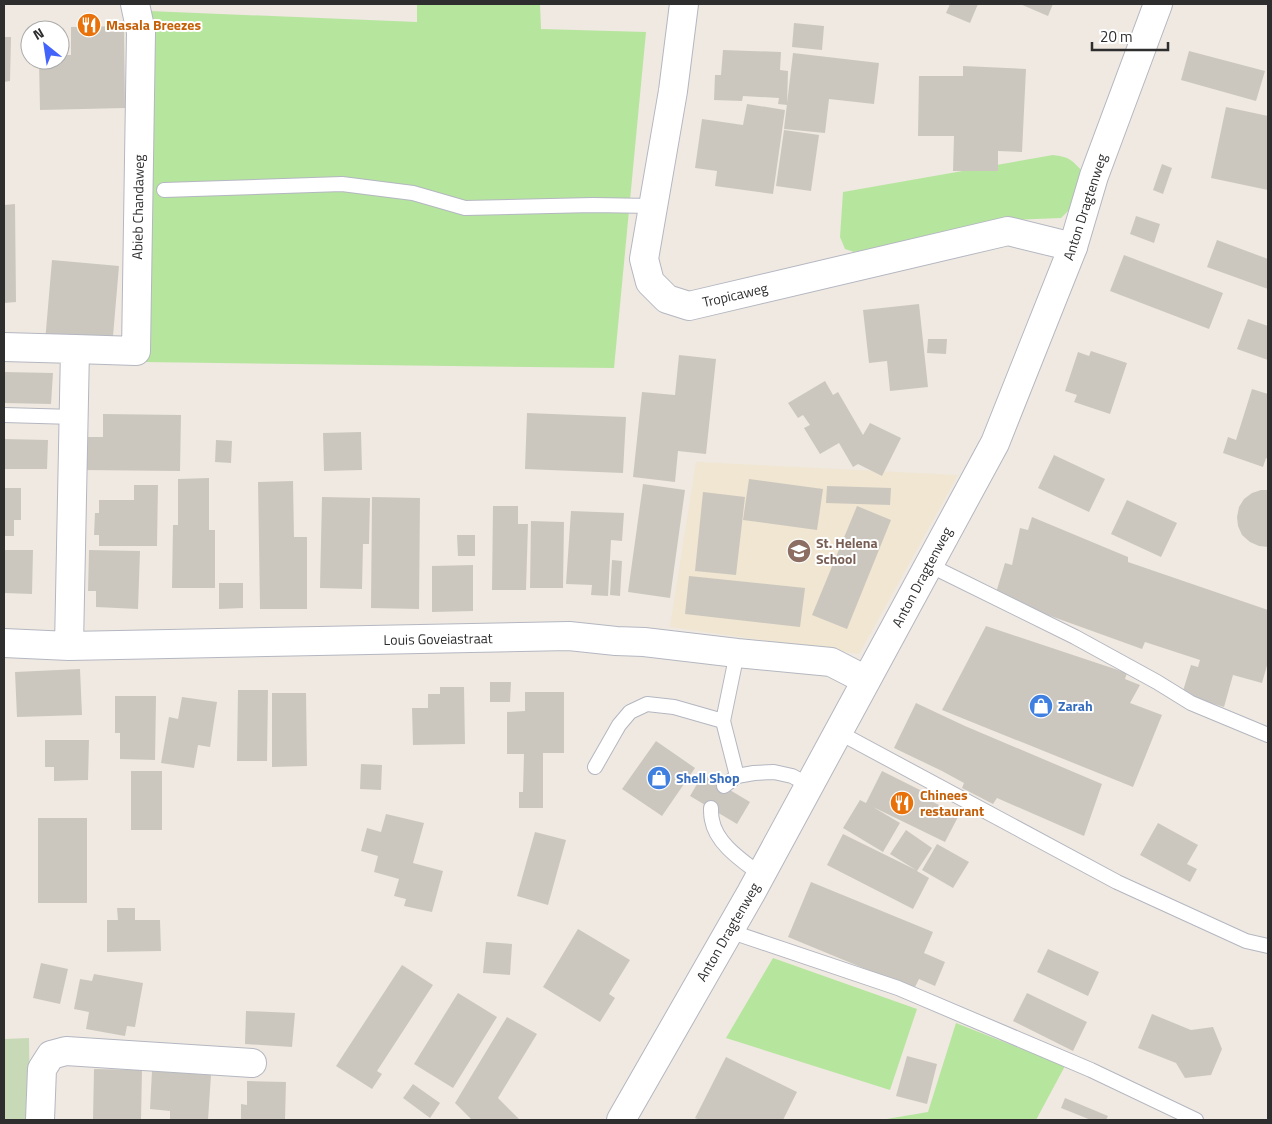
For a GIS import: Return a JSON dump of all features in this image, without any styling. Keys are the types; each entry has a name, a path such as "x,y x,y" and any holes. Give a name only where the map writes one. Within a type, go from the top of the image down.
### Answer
{"street":[{"name":"Abieb Chandaweg","path":"75,349 136,351 141,32 135,4"},
{"name":"Tropicaweg","path":"684,4 673,91 644,259 650,282 667,300 689,306 1008,231 1073,247"},
{"name":"Anton Dragtenweg","path":"621,1120 761,875 995,443 1073,247 1094,176 1158,4"},
{"path":"4,347 75,349 69,646"},
{"name":"Louis Goveiastraat","path":"4,643 69,646 569,636 831,662 866,680"},
{"path":"40,1120 42,1069 51,1055 66,1051 252,1063"}],"lane":[{"path":"164,190 342,184 413,193 465,208 653,206"},
{"path":"4,415 74,418"},
{"path":"929,565 1075,637 1191,703 1268,735"},
{"path":"737,653 723,721 738,776"},
{"path":"595,768 619,725 630,712 647,704 674,707 723,721"},
{"path":"838,732 1118,882 1246,941 1268,946"},
{"path":"724,786 738,776 774,772 792,776 810,785"},
{"path":"711,808 712,820 720,838 729,849 761,875"},
{"path":"729,931 898,988 1091,1070 1196,1120"}],"shaded area":[{"name":"St. Helena School","path":"696,462 958,475 859,654 670,627"}],"green space":[{"path":"417,4 540,4 541,29 646,32 614,368 143,362 149,11 417,22"},
{"path":"1053,155 1069,159 1082,171 1074,205 1061,218 1012,220 854,252 845,249 840,237 843,192"},
{"path":"773,958 917,1009 890,1090 726,1038"},
{"path":"956,1023 1065,1066 1036,1120 881,1120 928,1112"},
{"path":"29,1038 30,1120 4,1120 4,1039"}],"building":[{"path":"950,4 978,4 970,23 946,13"},
{"path":"1020,4 1053,4 1048,16"},
{"path":"794,23 824,26 822,50 792,47"},
{"path":"124,26 125,108 40,110 39,70 70,70 71,27"},
{"path":"4,37 11,37 10,81 4,82"},
{"path":"723,50 781,52 780,70 788,71 787,105 778,104 779,98 743,96 742,101 714,100 715,75 721,75"},
{"path":"1189,51 1265,71 1256,101 1181,80"},
{"path":"793,53 879,63 874,104 829,99 825,133 784,129"},
{"path":"963,66 1026,69 1022,152 998,151 998,171 953,171 954,136 918,136 919,76 963,76"},
{"path":"747,104 785,110 773,194 715,186 717,171 695,168 702,119 743,125"},
{"path":"1226,107 1268,116 1268,190 1211,178"},
{"path":"784,130 819,135 811,191 776,186"},
{"path":"1162,164 1172,168 1163,194 1153,190"},
{"path":"15,204 16,302 4,303 4,205"},
{"path":"1136,216 1160,224 1154,243 1130,234"},
{"path":"1217,240 1268,259 1268,289 1207,267"},
{"path":"1124,255 1223,293 1209,329 1110,291"},
{"path":"52,260 119,266 112,348 45,342"},
{"path":"919,304 928,387 890,391 887,361 869,363 863,310"},
{"path":"1248,319 1268,326 1268,360 1237,349"},
{"path":"928,339 947,339 946,354 927,353"},
{"path":"1091,351 1127,363 1110,414 1074,402 1077,395 1065,391 1078,352 1089,356"},
{"path":"679,355 716,359 706,454 678,451 675,482 633,477 642,392 675,395"},
{"path":"4,372 53,373 51,404 4,403"},
{"path":"825,381 833,395 838,392 863,435 870,423 901,438 882,476 858,464 853,467 839,443 820,454 804,428 810,425 803,415 798,418 788,403"},
{"path":"1252,389 1268,394 1268,459 1266,458 1263,467 1223,453 1228,437 1236,440"},
{"path":"527,413 626,417 623,473 525,469"},
{"path":"103,414 181,415 180,471 82,470 83,437 103,437"},
{"path":"361,432 362,470 324,471 323,433"},
{"path":"4,439 48,440 47,469 4,469"},
{"path":"216,440 232,441 231,463 215,462"},
{"path":"1054,455 1105,479 1089,512 1038,488"},
{"path":"209,478 209,530 215,530 215,588 172,588 173,525 178,525 178,479"},
{"path":"749,479 823,489 817,530 743,520"},
{"path":"293,481 294,537 307,537 307,609 260,609 258,482"},
{"path":"643,484 685,490 670,598 628,592"},
{"path":"134,485 158,485 157,546 99,546 99,535 94,535 95,513 99,513 99,500 134,500"},
{"path":"827,486 891,488 890,505 826,503"},
{"path":"4,488 21,488 21,520 14,520 14,536 4,536"},
{"path":"1268,490 1268,547 1250,542 1242,535 1238,526 1239,507 1244,499 1252,493"},
{"path":"703,492 745,497 736,575 695,571"},
{"path":"322,497 370,498 369,544 363,544 362,589 320,588"},
{"path":"372,497 420,498 419,609 371,608"},
{"path":"1127,500 1177,523 1161,557 1111,534"},
{"path":"493,506 518,506 518,524 528,524 526,590 492,590"},
{"path":"857,506 891,520 847,629 812,615"},
{"path":"571,511 624,513 622,541 611,540 608,596 591,595 592,585 566,584"},
{"path":"1032,517 1128,557 1128,562 1268,610 1268,662 1262,683 1233,675 1224,707 1182,694 1191,665 1198,667 1200,660 1145,642 1142,649 995,596 1005,563 1012,565 1020,528 1028,530"},
{"path":"531,521 564,522 563,588 530,588"},
{"path":"457,535 475,535 475,556 458,556"},
{"path":"4,550 33,550 32,594 4,593"},
{"path":"89,550 140,551 138,609 96,607 96,591 88,591"},
{"path":"612,560 622,561 620,596 610,595"},
{"path":"473,565 473,611 432,612 432,566"},
{"path":"689,576 805,588 800,627 685,614"},
{"path":"219,583 243,583 243,608 219,609"},
{"name":"Zarah","path":"986,626 1127,673 1125,679 1140,685 1130,703 1162,715 1133,787 942,710"},
{"path":"80,669 82,715 17,717 15,672"},
{"path":"490,682 511,682 510,702 490,702"},
{"path":"440,687 464,687 465,744 413,745 412,708 428,708 428,694 440,694"},
{"path":"238,690 268,690 267,761 237,761"},
{"path":"525,692 564,692 564,753 543,753 543,808 519,808 519,792 523,792 524,754 507,754 507,712 525,711"},
{"path":"272,693 306,693 307,766 272,767"},
{"path":"115,696 156,696 155,760 120,759 120,733 115,733"},
{"path":"182,697 217,702 210,747 198,745 194,768 161,763 169,717 178,719"},
{"path":"916,703 965,726 1102,784 1084,836 997,798 993,804 962,788 964,783 894,748"},
{"path":"45,740 89,740 88,780 54,781 54,767 45,767"},
{"name":"Shell Shop","path":"656,741 695,768 662,816 622,789"},
{"path":"361,764 382,765 381,790 360,789"},
{"path":"131,771 162,771 162,830 131,830"},
{"path":"882,771 930,795 929,800 959,815 945,842 873,807 900,823 883,852 843,828 860,800 866,803"},
{"path":"703,774 750,802 737,824 690,796"},
{"path":"386,814 424,823 413,863 443,871 432,912 404,906 406,899 394,896 399,879 374,872 378,856 361,851 367,828 381,832"},
{"path":"38,818 87,818 87,903 38,903"},
{"path":"1158,823 1198,845 1187,864 1197,869 1190,882 1140,855"},
{"path":"906,830 932,848 917,871 929,878 913,909 827,865 843,834 916,870 890,854"},
{"path":"535,832 566,840 548,905 517,896"},
{"path":"937,844 969,862 953,888 922,870"},
{"path":"811,882 933,932 924,953 945,962 935,986 919,979 914,989 788,937"},
{"path":"117,908 135,908 135,920 160,920 161,951 107,952 107,920 118,920"},
{"path":"578,929 630,960 609,994 615,998 600,1022 543,987"},
{"path":"486,942 512,944 510,975 483,973"},
{"path":"1048,949 1099,972 1088,996 1037,972"},
{"path":"41,963 68,969 60,1004 33,998"},
{"path":"402,965 433,985 377,1071 382,1074 372,1089 336,1066"},
{"path":"94,974 143,983 135,1027 127,1026 125,1036 86,1029 89,1012 74,1009 80,979 92,981"},
{"path":"458,993 497,1017 453,1088 414,1064"},
{"path":"1027,993 1087,1022 1073,1051 1013,1021"},
{"path":"246,1011 295,1013 292,1047 245,1044"},
{"path":"1152,1014 1191,1030 1213,1027 1222,1049 1211,1075 1185,1078 1176,1063 1138,1048"},
{"path":"507,1017 537,1034 498,1098 520,1120 472,1120 455,1103"},
{"path":"907,1056 937,1064 927,1104 896,1096"},
{"path":"726,1057 797,1092 783,1120 700,1120 695,1118"},
{"path":"94,1069 142,1070 141,1120 93,1120"},
{"path":"152,1071 211,1075 208,1120 170,1119 170,1111 150,1109"},
{"path":"247,1081 286,1082 285,1120 241,1120 241,1104 247,1105"},
{"path":"413,1084 440,1103 430,1118 403,1098"},
{"path":"1065,1098 1108,1116 1106,1120 1091,1120 1061,1108"}],"place":[{"name":"Masala Breezes","path":"89,25"},
{"name":"St. Helena School","path":"799,551"},
{"name":"Zarah","path":"1041,706"},
{"name":"Shell Shop","path":"659,778"},
{"name":"Chinees restaurant","path":"902,803"}]}
